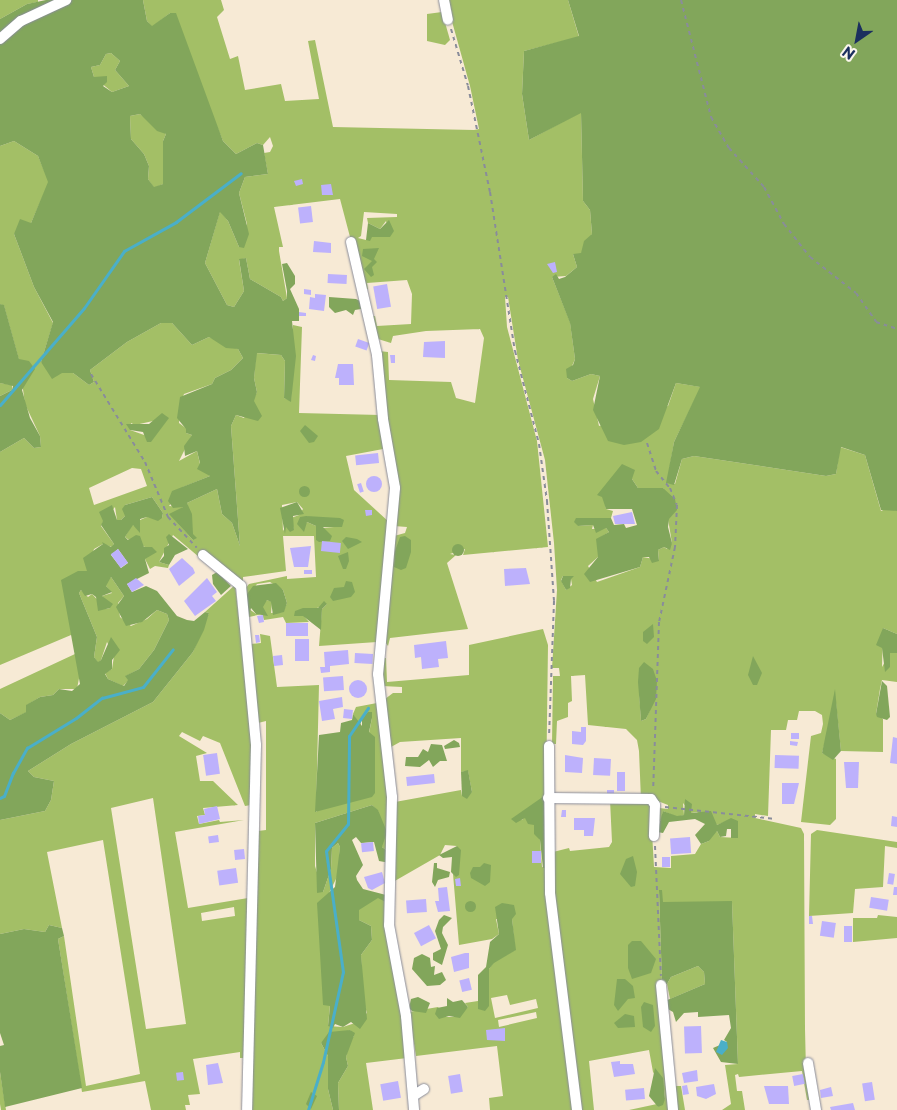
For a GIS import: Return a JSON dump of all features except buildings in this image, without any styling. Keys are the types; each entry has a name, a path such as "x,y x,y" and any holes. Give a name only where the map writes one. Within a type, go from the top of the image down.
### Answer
{"street":[{"path":"0,39 21,21 66,0"},
{"path":"444,0 448,20"},
{"path":"351,242 377,355 382,420 394,488 386,598 378,654 393,794 389,874 393,924 405,1001 407,1077 414,1110"},
{"path":"203,555 241,586 256,745 247,1110"},
{"path":"549,746 550,893 577,1110"},
{"path":"548,798 651,799 654,804 654,836"},
{"path":"661,985 673,1110"},
{"path":"808,1062 816,1110"},
{"path":"412,1096 424,1089"}],"path":[{"path":"681,0 711,117 729,148 764,187 784,224 810,257 856,293 876,322 897,329"},
{"path":"448,20 468,86 490,192 515,351 539,444 547,500 554,601 549,746"},
{"path":"91,374 145,462 168,517 203,555"},
{"path":"647,443 656,471 670,488 677,505 675,547 659,622 654,804 775,819"},
{"path":"654,836 661,985"}],"green space":[{"path":"0,0 38,0 38,2 27,4 0,19"},
{"path":"46,0 143,0 147,21 152,26 170,13 176,13 223,141 236,154 257,143 263,145 268,174 245,177 239,193 249,234 244,248 239,247 228,221 220,212 205,263 227,305 234,307 244,291 239,259 246,258 250,279 281,297 283,301 287,298 287,291 282,264 287,263 295,276 295,284 290,289 299,309 299,321 292,321 296,356 291,402 284,398 285,361 281,355 257,353 254,378 257,392 254,401 262,416 258,421 236,415 231,426 240,546 232,523 222,514 217,489 187,503 192,514 193,534 197,538 193,540 169,514 183,507 173,508 168,501 172,491 210,476 197,469 200,463 197,451 185,456 184,446 192,435 186,433 186,429 177,418 180,397 212,384 215,378 231,370 243,358 238,349 226,348 209,337 192,345 172,323 161,323 127,342 90,370 94,382 89,385 73,373 62,373 52,379 41,362 53,322 34,287 14,234 20,219 31,223 48,182 38,156 14,141 0,146 0,19 27,4","holes":["111,53 120,61 115,70 129,86 112,92 103,86 107,82 107,76 94,77 91,67 100,65 106,54","140,114 157,131 166,134 163,141 163,184 154,187 148,179 149,166 144,154 131,139 130,116"]},
{"path":"143,0 221,0 224,10 217,17 230,59 238,56 245,90 281,84 285,101 319,99 308,41 315,40 333,127 474,130 479,129 470,86 446,0 568,0 579,37 524,51 522,94 529,140 581,112 583,201 590,210 592,234 581,254 573,254 577,267 566,276 552,277 570,322 575,359 567,378 572,381 591,374 600,376 593,399 599,426 668,406 676,383 701,387 674,442 667,483 675,484 682,459 694,456 826,476 836,474 840,447 865,455 881,511 888,508 897,511 897,634 883,628 882,667 890,653 897,653 897,682 882,680 880,689 876,714 883,719 883,752 841,751 836,703 822,753 836,759 836,819 830,825 801,822 811,736 821,733 823,724 822,715 815,711 799,711 797,720 788,720 786,730 771,730 768,816 755,814 755,818 801,828 804,834 806,1071 812,1100 807,1100 802,1071 739,1077 738,1074 735,1075 737,1091 742,1091 745,1110 722,1110 731,1104 725,1065 738,1064 732,902 662,902 659,890 662,983 658,997 670,1110 629,1110 657,1104 658,1107 665,1099 664,1089 653,1072 649,1050 589,1061 594,1110 580,1110 556,939 553,852 569,848 570,851 609,847 612,842 610,800 641,800 639,751 637,740 626,729 588,725 585,675 571,676 572,701 568,703 568,717 557,721 556,744 552,744 553,676 560,676 559,668 552,668 557,590 554,543 545,460 518,360 508,297 505,297 507,327 537,441 548,547 463,555 465,549 450,554 456,555 447,563 468,629 390,638 388,646 383,639 394,536 405,533 407,527 394,526 379,351 388,352 389,380 451,382 456,398 475,403 484,338 480,329 426,331 393,336 391,343 378,339 371,316 375,316 377,326 411,324 412,294 407,280 367,283 368,289 364,290 340,199 274,207 283,247 279,247 279,251 287,298 283,301 281,297 250,279 246,258 239,260 244,291 234,307 227,305 205,263 220,211 228,221 239,247 247,224 239,193 245,177 268,174 264,153 270,152 273,146 270,137 263,145 257,143 236,154 223,141 170,13 152,27 147,21","holes":["364,212 397,214 397,217 367,218 368,223 380,229 386,221 390,237 371,237 366,240 358,238 361,236","632,479 638,488 663,488 676,510 668,519 672,543 667,549 664,547 658,550 659,560 643,557 640,567 597,582 588,566 598,557 601,537 609,532 606,528 592,529 593,525 578,526 577,518 611,518 613,511 606,509 603,489","563,576 571,579 572,585 566,590 561,580","639,691 650,710 646,719 641,721","650,798 668,805 668,809 659,808 658,823 662,819 663,811 677,817 684,815 683,803 691,813 697,812 717,825 727,821 738,838 720,837 717,831 711,834 709,841 701,844 695,854 671,856 671,868 654,867"]},
{"path":"568,0 897,0 897,511 881,510 865,455 841,447 836,474 826,476 694,456 682,459 674,485 666,483 674,442 700,387 676,383 659,429 641,442 624,445 608,441 593,410 600,376 591,374 572,381 567,378 566,369 573,365 575,359 570,323 552,277 556,274 559,279 565,277 577,267 573,254 581,253 584,241 592,234 590,210 583,201 581,113 529,140 522,94 524,51 579,36"},
{"path":"442,12 450,40 445,45 427,41 427,14"},
{"path":"111,53 120,61 115,70 129,86 112,92 94,77 91,67 100,65 106,54"},
{"path":"140,114 166,134 163,141 163,184 154,188 148,179 149,166 144,154 131,139 130,116"},
{"path":"14,141 38,156 49,182 31,223 14,234 34,287 53,323 41,362 62,373 73,373 89,385 94,382 90,370 127,342 161,323 172,323 192,345 209,337 238,349 243,358 231,370 215,378 212,384 184,394 180,404 179,423 187,429 186,433 192,435 179,461 197,451 200,464 210,476 183,487 169,506 183,507 176,513 175,520 193,540 187,503 217,489 222,514 232,523 240,546 231,426 236,415 244,418 257,392 254,378 256,353 281,355 285,361 284,398 291,401 293,325 302,327 299,413 380,415 383,449 346,456 354,490 389,522 377,642 319,646 322,609 327,604 312,610 303,608 303,615 309,622 286,623 283,617 264,620 262,614 249,617 249,609 256,614 263,613 263,603 267,600 272,602 271,613 283,612 287,603 283,590 270,582 257,584 248,595 248,624 245,589 249,584 287,576 287,579 316,577 314,536 283,536 286,571 243,577 243,581 199,557 173,535 159,562 169,565 168,568 155,566 150,569 145,559 146,548 133,538 129,540 125,537 132,525 140,526 140,520 147,517 162,518 163,513 152,497 125,505 125,516 121,520 117,520 115,507 103,522 101,526 114,544 112,547 103,544 94,549 87,571 71,577 71,635 0,665 0,452 24,438 34,448 41,447 40,436 25,404 19,360 4,306 0,304 0,146","holes":["153,421 155,435 147,436 130,430 131,423 135,425","132,468 141,469 147,486 94,505 89,488","297,502 303,509 299,515 291,518 294,530 286,526 283,531 282,505","306,516 334,527 322,528 330,541 316,540 316,526 307,522 305,524"]},
{"path":"389,220 394,231 390,237 372,237 370,241 366,240 368,223 380,229"},
{"path":"379,248 374,259 377,262 372,267 374,275 371,277 364,269 372,261 362,256 363,249"},
{"path":"329,297 356,299 360,301 361,309 355,310 353,315 346,310 335,313 329,307"},
{"path":"0,304 4,305 19,359 29,361 35,369 22,390 30,418 40,436 41,447 34,448 24,438 0,452 0,396 12,390 13,386 0,383"},
{"path":"0,383 12,385 12,390 0,396"},
{"path":"162,413 169,418 151,442 147,442 143,432 130,430 126,424 149,424"},
{"path":"305,425 318,436 314,442 309,443 300,431"},
{"path":"622,464 635,470 632,479 638,488 663,488 675,499 677,510 669,519 668,527 672,543 670,550 664,547 658,550 659,561 652,563 649,557 643,557 640,567 590,582 584,574 598,557 596,539 609,532 606,528 596,533 593,525 578,526 574,522 576,518 611,518 614,525 624,524 626,528 637,525 632,509 606,509 602,497 597,495"},
{"path":"304,485 310,491 304,497 298,491"},
{"path":"152,497 163,513 162,518 158,521 147,517 140,519 140,533 133,525 125,537 128,540 136,535 140,536 144,547 152,547 157,552 145,559 149,573 127,584 132,592 146,586 157,591 177,616 187,620 194,621 205,612 209,613 204,630 193,652 153,702 71,744 28,771 34,777 54,781 51,800 45,811 0,820 0,713 10,720 26,712 26,705 40,697 53,695 59,689 72,691 80,684 61,580 78,571 87,571 83,558 103,544 102,542 111,547 114,544 101,525 103,521 99,512 112,505 117,520 121,520 125,516 122,509 125,505","holes":["118,549 128,563 121,568 111,555","111,577 124,596 116,607 126,626 142,622 157,610 167,614 169,620 154,650 139,669 125,676 128,680 124,686 108,679 105,674 112,669 112,660 120,650 111,637 101,660 98,662 94,657 97,637 79,593 81,590 85,596 92,594 96,597 98,611 110,608 113,604 102,596 112,592 106,586"]},
{"path":"297,502 304,514 293,516 294,530 290,532 286,527 285,534 280,508"},
{"path":"300,517 340,518 344,520 342,527 323,527 332,536 330,541 319,542 316,540 316,526 307,522 304,532 297,524"},
{"path":"169,534 188,549 175,555 169,565 159,562 164,556 164,548 169,545 166,537"},
{"path":"405,536 411,540 411,552 406,568 401,570 394,567 395,551 400,537"},
{"path":"346,537 362,542 348,549 342,541"},
{"path":"460,544 463,545 463,555 456,556 453,555 452,548 453,545"},
{"path":"348,552 349,561 346,569 343,569 338,556"},
{"path":"217,572 231,586 221,595 213,584 212,575"},
{"path":"563,576 574,576 571,579 570,588 566,590 561,581"},
{"path":"111,577 124,596 118,603 120,617 131,626 147,619 157,610 167,614 169,620 154,650 139,669 126,676 129,680 123,686 108,679 105,673 112,669 114,656 107,642 101,660 98,663 94,657 97,637 79,593 81,590 88,597 92,594 106,609 110,608 102,596 112,593 106,586 106,581"},
{"path":"346,581 352,582 355,592 351,597 333,601 330,597 334,588 344,587"},
{"path":"276,583 283,590 287,603 284,612 273,615 271,602 267,600 263,607 268,616 256,614 251,608 249,617 247,616 245,597 253,586"},
{"path":"235,585 253,735 251,805 245,806 220,743 203,736 200,741 182,732 179,736 207,753 196,756 200,781 213,781 238,805 203,808 205,815 197,816 199,824 219,820 220,822 244,820 175,832 188,908 248,898 245,1058 240,1058 240,1052 193,1059 200,1094 188,1095 190,1105 185,1105 186,1110 151,1110 145,1081 82,1092 58,939 64,936 86,1086 140,1074 103,840 47,852 62,928 49,925 45,932 24,929 0,934 0,820 45,811 51,800 54,781 34,777 28,771 71,744 153,702 193,652 209,613 205,612","holes":["153,798 186,1024 146,1029 111,808","234,907 235,916 202,921 201,913"]},
{"path":"324,601 327,604 322,609 321,630 303,616 294,616 295,611 303,608 318,608"},
{"path":"653,624 654,637 647,644 643,641 643,632"},
{"path":"883,628 897,634 897,653 890,653 890,667 885,672 882,648 876,645"},
{"path":"543,629 548,645 546,797 515,818 522,820 525,817 535,825 540,840 542,867 547,868 574,1110 490,1110 489,1098 503,1096 497,1046 416,1056 409,1012 438,1007 446,1017 454,1017 468,1007 465,1003 478,1001 479,1009 489,997 489,969 494,962 515,950 512,919 496,919 499,934 492,939 459,945 453,874 459,875 457,846 445,845 440,855 393,882 395,802 461,790 462,796 472,792 468,771 461,772 461,738 400,742 391,747 385,699 393,693 402,693 402,687 382,686 383,658 386,658 387,682 469,675 469,645","holes":["507,995 510,1005 536,999 538,1008 495,1018 491,998","536,1012 537,1018 499,1027 498,1020"]},
{"path":"260,634 270,636 277,687 319,685 316,812 375,767 375,738 369,733 372,718 362,719 360,726 353,714 356,707 377,703 385,734 390,853 382,847 383,828 378,811 372,805 315,823 315,866 323,892 331,869 332,848 338,843 340,847 338,875 328,895 323,1005 330,1005 328,1026 343,1027 355,1023 367,1013 363,1000 361,955 372,940 371,926 359,920 359,909 378,897 387,903 407,1058 366,1063 373,1110 339,1110 338,1083 348,1066 346,1057 350,1040 354,1036 350,1030 321,1043 328,1056 328,1089 333,1110 250,1110 254,873 250,644 261,643","holes":["266,721 266,830 258,831 258,723"]},
{"path":"75,654 80,673 77,689 59,689 53,695 40,697 27,705 27,712 10,720 0,713 0,689"},
{"path":"753,656 762,673 757,685 753,685 748,675"},
{"path":"644,662 653,669 657,681 656,699 646,719 641,721 638,682 639,668"},
{"path":"882,681 887,686 890,717 887,720 877,717 876,714"},
{"path":"835,689 841,751 833,760 822,753"},
{"path":"368,712 372,712 369,732 375,737 375,793 372,797 315,812 319,735 340,732 341,723 352,720 353,714 362,726 362,719"},
{"path":"454,740 459,743 460,747 445,749 444,746"},
{"path":"431,744 442,745 447,761 440,761 433,767 429,760 420,767 405,766 406,757 418,757 423,749 428,752"},
{"path":"468,770 472,792 467,799 462,796 461,772"},
{"path":"544,796 547,868 543,868 540,840 534,834 534,825 528,824 525,818 516,823 511,819"},
{"path":"685,799 692,804 691,813 711,811 717,825 731,818 738,821 738,838 731,838 731,829 727,829 726,836 720,837 717,831 709,841 701,844 695,835 705,824 695,819 669,822 663,833 657,832 663,811 677,816 684,815"},
{"path":"372,805 378,810 387,832 382,847 390,853 390,863 379,861 374,842 361,843 356,837 352,840 363,865 356,876 357,880 363,889 386,895 387,903 378,898 359,910 359,920 371,926 372,940 361,955 367,1019 360,1029 351,1022 343,1027 335,1024 333,1028 328,1026 330,1006 323,1005 317,903 335,887 340,847 338,843 332,848 331,869 323,892 317,893 315,823"},
{"path":"817,830 897,842 897,848 885,846 883,887 855,889 853,913 809,916 811,834"},
{"path":"457,846 461,850 459,875 456,877 451,872 452,857 443,858 439,855"},
{"path":"633,856 637,872 635,886 631,887 620,874 626,859"},
{"path":"434,863 437,863 437,868 450,872 449,877 438,880 435,887 432,882"},
{"path":"484,863 491,865 490,882 485,886 471,878 470,873 473,867 480,867"},
{"path":"659,890 662,890 663,902 732,901 738,1064 721,1062 713,1048 727,1042 724,1040 731,1028 729,1015 698,1017 698,1012 684,1013 676,1022 673,1012 666,1008 665,1001 705,984 704,972 698,966 671,977 667,984 662,983"},
{"path":"470,900 476,906 470,912 464,906"},
{"path":"502,903 514,905 516,914 512,919 516,950 494,963 489,969 489,1006 485,1011 478,1009 478,975 486,967 490,942 499,934 495,907"},
{"path":"444,915 452,918 443,927 442,933 448,945 442,965 433,960 433,953 441,949 435,931 439,920"},
{"path":"878,915 897,917 897,938 853,942 853,918 877,918"},
{"path":"49,925 62,928 64,936 58,939 82,1088 5,1107 0,1072 0,1046 4,1045 0,1033 0,934 24,929 45,932"},
{"path":"632,941 641,941 656,959 651,973 632,979 628,968 628,945"},
{"path":"422,954 430,958 431,967 435,966 434,975 442,972 446,980 440,985 427,986 412,969 414,958"},
{"path":"698,966 704,972 705,984 670,999 667,984 671,977"},
{"path":"617,979 625,979 633,986 635,998 628,999 618,1011 614,1005"},
{"path":"418,997 430,1003 426,1013 412,1011 409,1008 411,999"},
{"path":"447,998 453,1002 462,1000 468,1007 460,1018 449,1016 439,1019 435,1014 437,1008 447,1006"},
{"path":"644,1002 653,1005 655,1026 651,1032 643,1027 641,1007"},
{"path":"625,1014 634,1016 635,1027 618,1028 614,1023"},
{"path":"350,1030 355,1033 346,1057 348,1066 338,1083 339,1110 333,1110 328,1089 328,1056 321,1043 329,1032"},
{"path":"655,1068 663,1078 665,1099 663,1105 658,1107 649,1096"},
{"path":"0,1072 6,1110 1,1110 0,1104"},
{"path":"676,1086 681,1086 685,1110 676,1110"},
{"path":"311,1092 317,1096 311,1109 306,1104"}],"water":[{"path":"721,1040 727,1042 728,1048 722,1055 716,1052"}],"waterway":[{"path":"0,405 84,308 124,251 176,222 241,173"},
{"path":"0,798 4,796 13,773 27,748 76,718 102,698 143,687 173,649"},
{"path":"308,1110 323,1062 343,972 326,851 348,824 349,736 368,708"}]}
